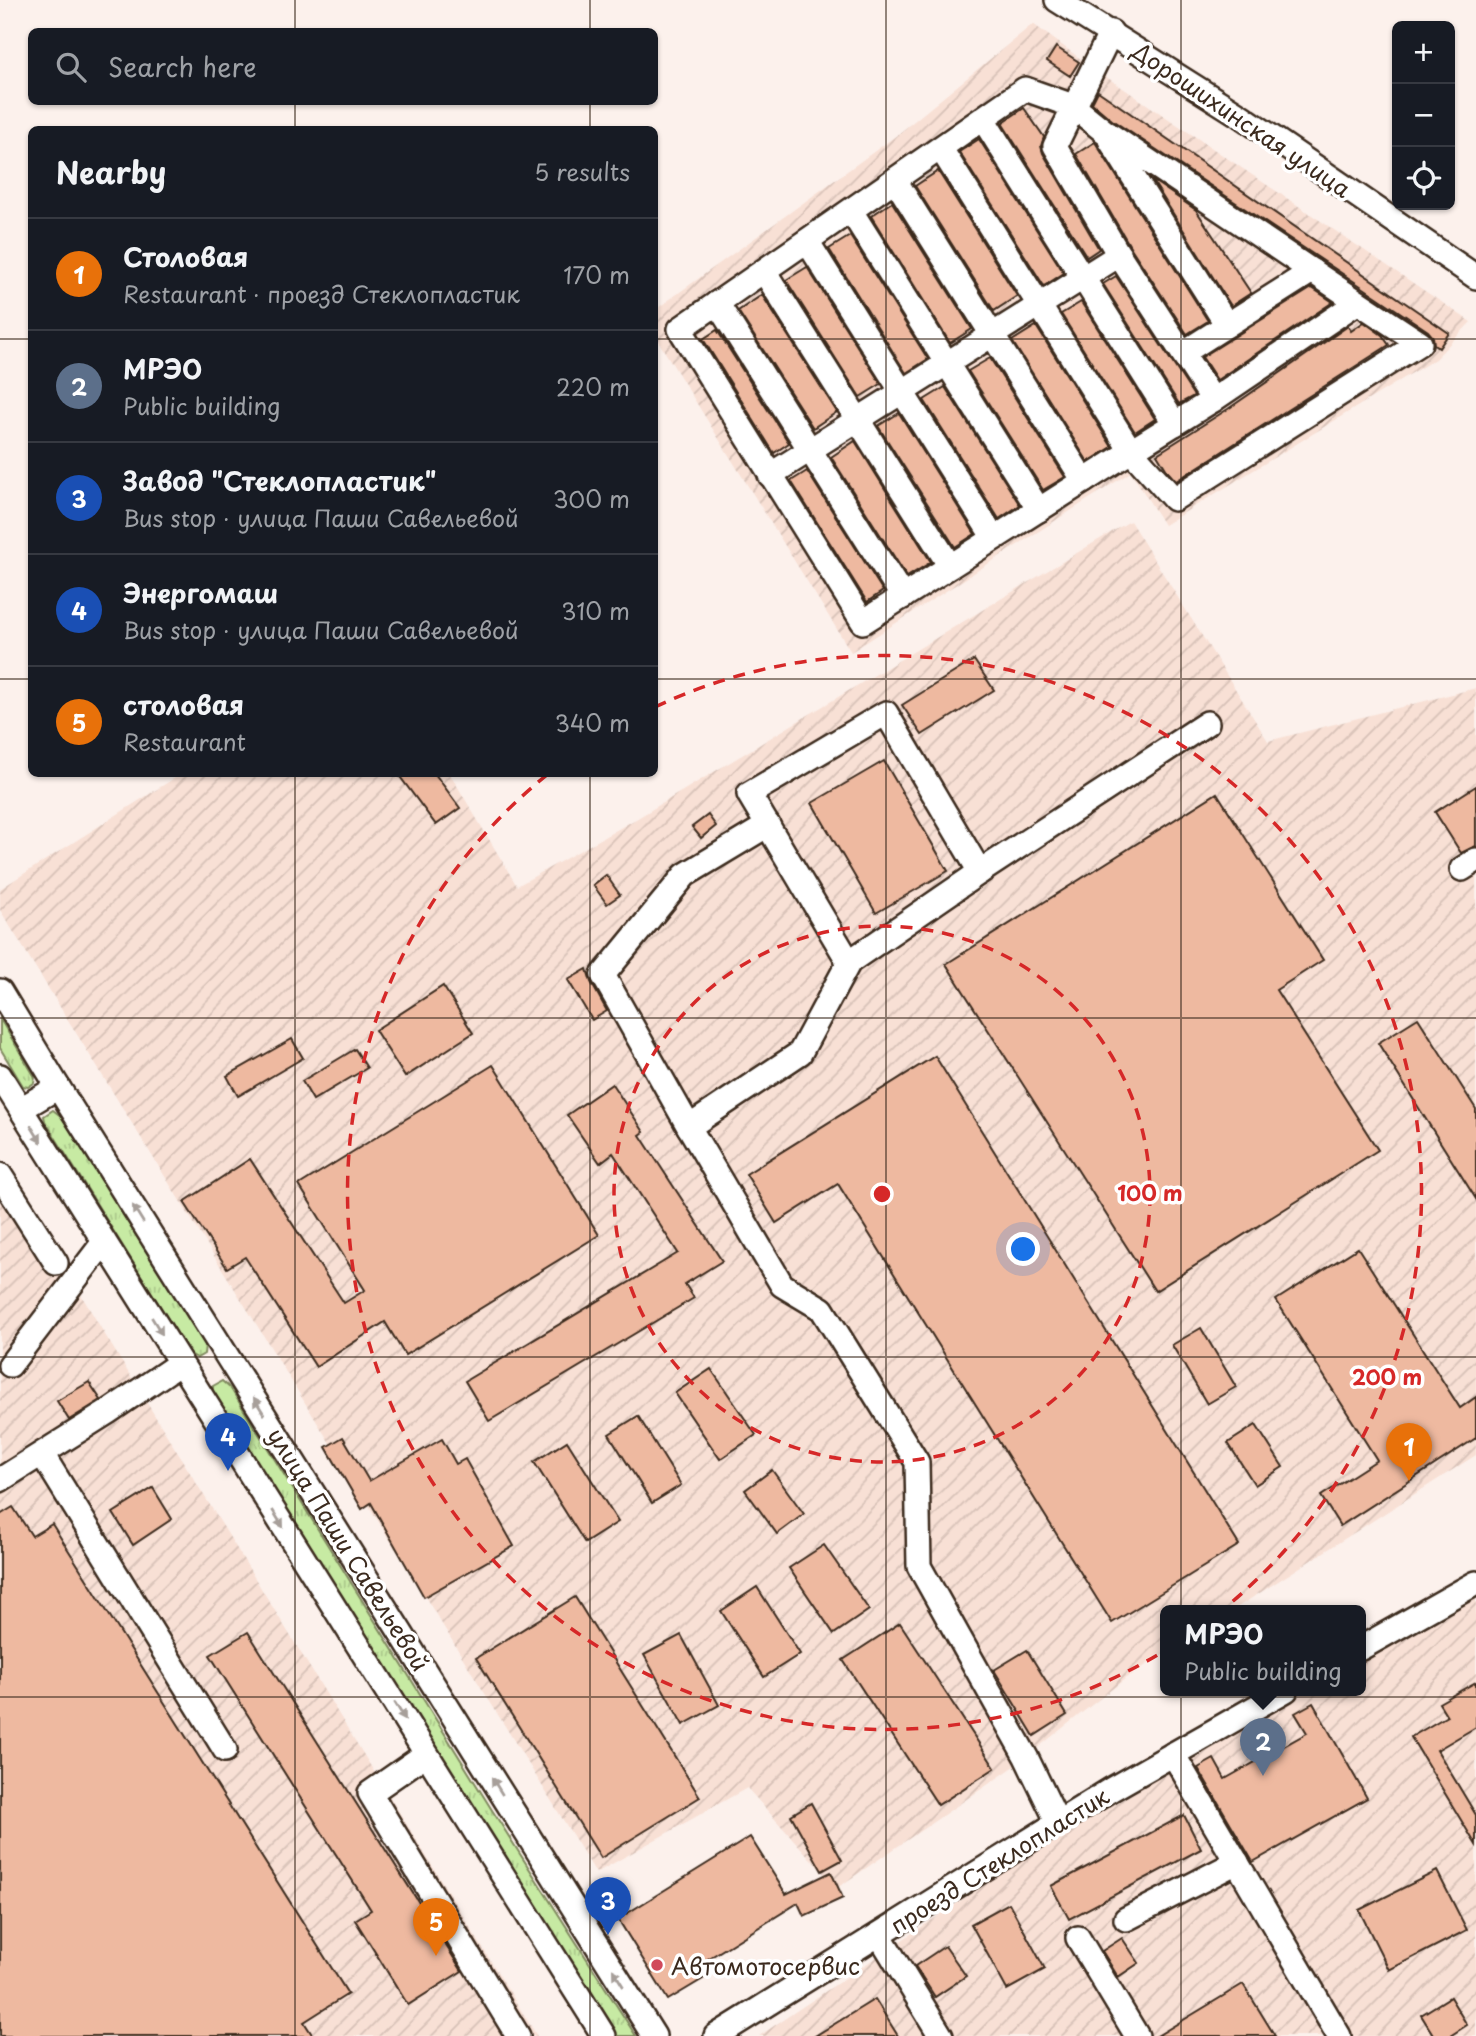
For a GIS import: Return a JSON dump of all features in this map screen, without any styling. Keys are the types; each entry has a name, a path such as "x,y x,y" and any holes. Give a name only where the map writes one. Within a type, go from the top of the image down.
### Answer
{"street":[{"name":"Дорошихинская улица","path":"1057,0 1241,116 1476,277"},
{"path":"1111,32 1055,146 1119,255 1213,400"},
{"path":"941,149 1131,451 1174,499 1420,343 1104,131 1073,106 1025,89 680,329 863,622 1131,451 1213,400 1358,302"},
{"path":"983,119 1175,424"},
{"path":"1104,131 1227,325"},
{"path":"895,180 1084,481"},
{"path":"851,211 1039,510"},
{"path":"807,242 994,538"},
{"path":"770,475 1119,255"},
{"path":"764,271 950,566"},
{"path":"1183,353 1311,271"},
{"path":"718,303 903,597"},
{"path":"849,962 749,794 886,713 981,872"},
{"path":"689,1127 800,1053 849,962 1207,723"},
{"path":"768,825 685,875 603,975 782,1285 822,1309 917,1462 919,1566 1026,1757 1058,1823"},
{"name":"улица Паши Савельевой","path":"0,990 58,1087 654,2036"},
{"name":"улица Паши Савельевой","path":"0,1076 604,2036"},
{"path":"21,1109 58,1087"},
{"path":"0,1175 56,1263"},
{"path":"3,1362 104,1242"},
{"path":"0,1480 180,1363"},
{"path":"42,1454 225,1750"},
{"path":"1366,1645 1476,1583"},
{"name":"проезд Стеклопластик","path":"716,2036 1058,1823 1276,1696"},
{"path":"426,1754 370,1793 518,2036"},
{"path":"1174,1754 1339,2036"},
{"path":"1126,1919 1237,1862"},
{"path":"880,1936 941,2036"},
{"path":"1078,1938 1137,2036"}],"shaded area":[{"path":"1033,24 1093,68 1471,322 1435,359 1164,525 1131,472 851,652 658,341 658,308 897,135"},
{"path":"1130,521 1268,741 1476,688 1476,1455 1241,1605 1160,1605 1160,1656 1126,1678 1012,1768 837,1888 747,1788 596,1873 0,910 0,889 176,777 452,777 517,886 636,819"},
{"path":"0,1160 107,1338 537,2036 0,2036"},
{"path":"1476,1587 1476,2036 759,2036 1005,1871 1291,1696 1366,1696 1366,1652"}],"green space":[{"path":"0,1019 35,1077 34,1083 28,1087 23,1086 0,1048"},
{"path":"53,1110 62,1117 205,1345 204,1354 197,1358 190,1354 45,1121 44,1116"},
{"path":"222,1381 231,1389 492,1810 636,2036 612,2036 213,1392 213,1386"}],"building":[{"path":"1056,47 1079,62 1070,76 1047,61"},
{"path":"1098,91 1449,333 1439,348 1428,331 1112,120 1092,103"},
{"path":"1024,108 1044,137 1041,146 1043,153 1099,249 1087,257 1002,123"},
{"path":"979,139 1064,273 1044,286 959,152"},
{"path":"1095,142 1208,321 1187,334 1131,248 1076,154"},
{"path":"938,171 1017,296 994,311 915,186"},
{"path":"1152,180 1196,210 1251,293 1231,306"},
{"path":"892,202 972,329 950,343 871,216"},
{"path":"850,236 928,359 906,373 829,249"},
{"path":"807,267 881,384 860,397 786,280"},
{"path":"1116,276 1194,396 1179,404 1103,284"},
{"path":"1312,288 1333,302 1217,380 1202,357"},
{"path":"762,295 837,412 813,428 738,311"},
{"path":"1081,302 1155,419 1135,432 1061,314"},
{"path":"1364,322 1382,335 1389,345 1176,481 1168,472 1157,454 1228,409 1348,326 1351,331"},
{"path":"1036,326 1112,447 1088,462 1012,341"},
{"path":"717,330 789,443 774,453 703,339"},
{"path":"990,358 1065,477 1043,490 968,371"},
{"path":"945,387 1020,505 999,519 924,400"},
{"path":"899,413 975,534 955,547 878,426"},
{"path":"855,441 931,562 907,577 831,457"},
{"path":"807,471 883,591 867,602 791,481"},
{"path":"974,660 994,690 922,735 902,705"},
{"path":"884,761 948,871 876,913 812,803"},
{"path":"400,777 437,777 460,808 436,825"},
{"path":"1476,786 1476,846 1461,853 1435,812"},
{"path":"1217,793 1323,960 1276,990 1378,1150 1155,1291 946,964"},
{"path":"708,815 716,826 701,838 692,827"},
{"path":"606,875 620,895 607,904 593,885"},
{"path":"587,969 607,1011 592,1020 568,980"},
{"path":"443,986 473,1033 405,1077 375,1030"},
{"path":"1418,1018 1476,1109 1476,1199 1378,1043"},
{"path":"292,1039 303,1058 238,1096 227,1076"},
{"path":"355,1049 367,1068 313,1100 302,1081"},
{"path":"935,1056 1239,1545 1112,1623 838,1184 776,1223 746,1174"},
{"path":"493,1065 599,1235 405,1355 385,1322 316,1367 245,1257 227,1268 184,1202 250,1159 344,1303 365,1290 299,1185"},
{"path":"612,1084 644,1132 640,1135 722,1261 685,1284 694,1298 489,1421 465,1381 678,1253 613,1153 600,1163 567,1115"},
{"path":"1358,1248 1460,1408 1476,1397 1476,1438 1340,1526 1321,1496 1377,1460 1276,1300"},
{"path":"1201,1328 1236,1387 1207,1404 1172,1345"},
{"path":"711,1369 756,1435 720,1459 675,1393"},
{"path":"89,1382 101,1400 69,1420 57,1401"},
{"path":"638,1416 681,1485 652,1503 609,1434"},
{"path":"1256,1425 1283,1467 1255,1485 1228,1443"},
{"path":"343,1437 369,1481 442,1439 456,1464 465,1459 514,1546 424,1597 371,1503 362,1509 326,1447"},
{"path":"567,1441 618,1522 585,1543 534,1462"},
{"path":"772,1470 804,1514 777,1534 745,1490"},
{"path":"153,1488 172,1519 133,1545 113,1513"},
{"path":"13,1507 32,1536 52,1524 348,1994 304,2022 313,2036 0,2036 0,1515"},
{"path":"824,1545 869,1610 834,1634 789,1568"},
{"path":"757,1587 800,1654 764,1677 721,1611"},
{"path":"575,1597 700,1797 601,1858 476,1658"},
{"path":"900,1623 995,1768 938,1805 843,1660"},
{"path":"248,1632 462,1971 408,2005 355,1920 371,1910 210,1655"},
{"path":"681,1635 719,1705 683,1725 644,1655"},
{"path":"1027,1650 1067,1715 1034,1736 994,1670"},
{"path":"1476,1682 1476,1727 1437,1750 1476,1815 1476,1845 1411,1737 1447,1716 1439,1703"},
{"path":"1313,1703 1367,1798 1253,1862 1198,1768 1214,1759 1225,1779 1307,1733 1295,1713"},
{"path":"811,1803 842,1860 822,1871 791,1815"},
{"path":"1184,1815 1201,1849 1069,1919 1051,1886"},
{"path":"750,1837 786,1894 831,1872 843,1898 804,1916 798,1903 695,1967 703,1979 668,2000 618,1919"},
{"path":"1437,1871 1467,1930 1389,1970 1359,1910"},
{"path":"1009,1903 1045,1969 1007,1990 971,1924"},
{"path":"1122,1938 1139,1963 1118,1977 1102,1951"},
{"path":"945,1946 966,1976 935,1997 915,1966"},
{"path":"1243,1984 1275,2036 1157,2036"},
{"path":"1450,1997 1467,2025 1450,2036 1434,2036 1421,2015"},
{"path":"875,1999 898,2036 815,2036"}],"place":[{"name":"Энергомаш","path":"228,1471"},
{"name":"Столовая","path":"1409,1481"},
{"name":"МРЭО","path":"1263,1776"},
{"name":"Завод \"Стеклопластик\"","path":"608,1935"},
{"name":"столовая","path":"436,1956"},
{"name":"Автомотосервис","path":"657,1965"}]}
